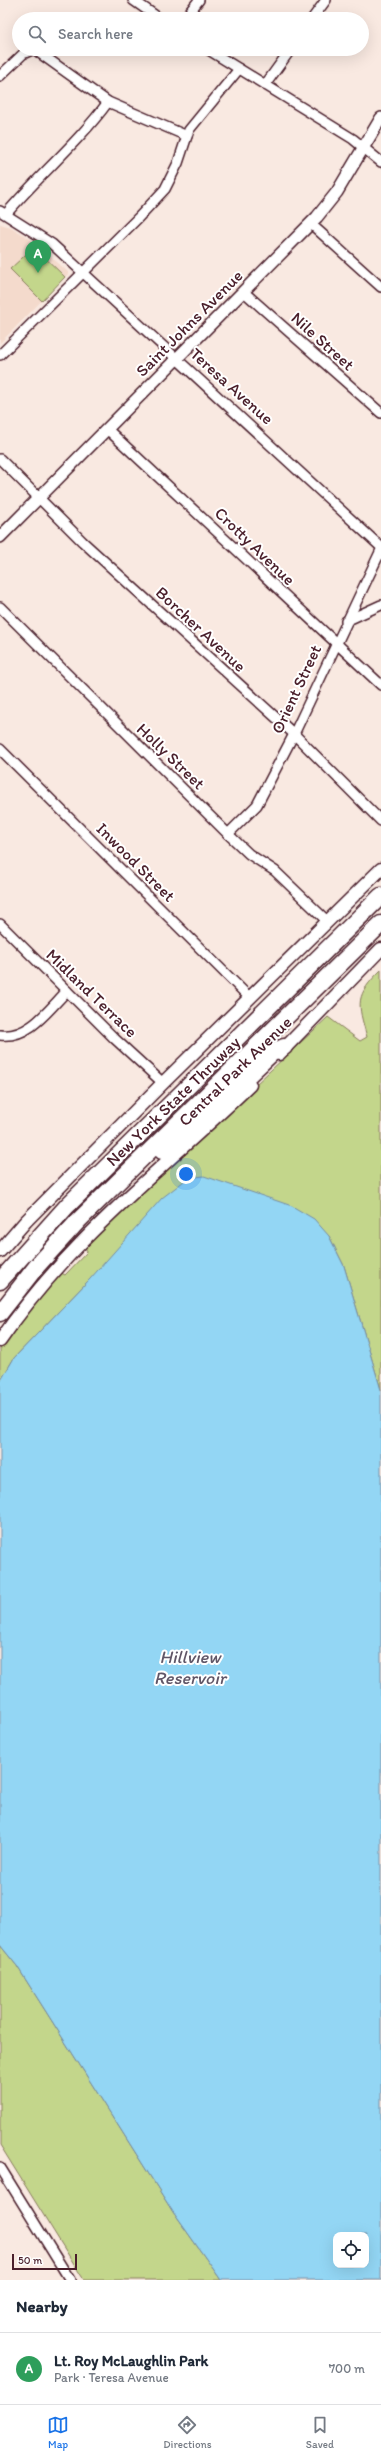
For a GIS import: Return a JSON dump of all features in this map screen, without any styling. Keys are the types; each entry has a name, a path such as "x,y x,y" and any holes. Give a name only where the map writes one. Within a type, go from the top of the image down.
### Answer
{"highway":[{"name":"New York State Thruway","path":"0,1281 67,1206 381,896"},
{"name":"New York State Thruway","path":"0,1313 57,1244 137,1162 381,924"},
{"path":"137,1162 162,1152 216,1106 272,1053 284,1047"}],"main road":[{"path":"0,1251 26,1221 163,1083 381,869"},
{"name":"Central Park Avenue","path":"0,1341 48,1277 91,1230 182,1145 224,1110 265,1070 284,1047 381,949"}],"street":[{"path":"133,0 150,12"},
{"path":"190,12 199,0"},
{"path":"317,12 326,0"},
{"path":"0,76 21,56"},
{"path":"44,56 108,102 186,136"},
{"path":"218,56 364,148 381,162"},
{"path":"265,85 286,56"},
{"path":"0,355 84,272 164,189 178,163 186,136 200,113 239,69"},
{"path":"3,212 87,130 108,102"},
{"name":"Saint Johns Avenue","path":"0,537 311,224 334,198 381,118"},
{"name":"Teresa Avenue","path":"3,212 52,244 84,272 381,548"},
{"path":"311,224 381,287"},
{"name":"Nile Street","path":"244,292 381,413"},
{"name":"Crotty Avenue","path":"107,429 381,685"},
{"name":"Borcher Avenue","path":"0,459 40,497 83,542 294,734 381,821"},
{"name":"Orient Street","path":"228,834 257,805 294,734 381,548"},
{"path":"346,621 381,605"},
{"name":"Holly Street","path":"0,607 228,834 249,854 275,871 327,921"},
{"name":"Inwood Street","path":"0,749 250,998"},
{"name":"Midland Terrace","path":"0,924 163,1083"},
{"path":"0,1035 7,1036 26,1031 67,991"},
{"path":"0,2167 70,2280"}],"shaded area":[{"path":"0,224 11,227 36,243 69,273 0,343"}],"green space":[{"path":"34,247 65,277 42,301 10,269"},
{"path":"381,970 381,1390 344,1266 329,1236 90,1279 14,1358 0,1382 0,1349 58,1271 65,1275 87,1252 84,1244 328,1017 360,1041 367,1037 361,1015 360,1000 366,987"},
{"path":"0,1945 17,1966 173,2212 221,2280 84,2280 0,2145"}],"water":[{"name":"Hillview Reservoir","path":"204,1176 292,1206 314,1219 329,1236 344,1266 381,1390 381,2280 221,2280 173,2212 17,1966 0,1945 0,1382 14,1358 90,1279 162,1198 188,1178"}],"place":[{"name":"Lt. Roy McLaughlin Park","path":"38,273"}]}
